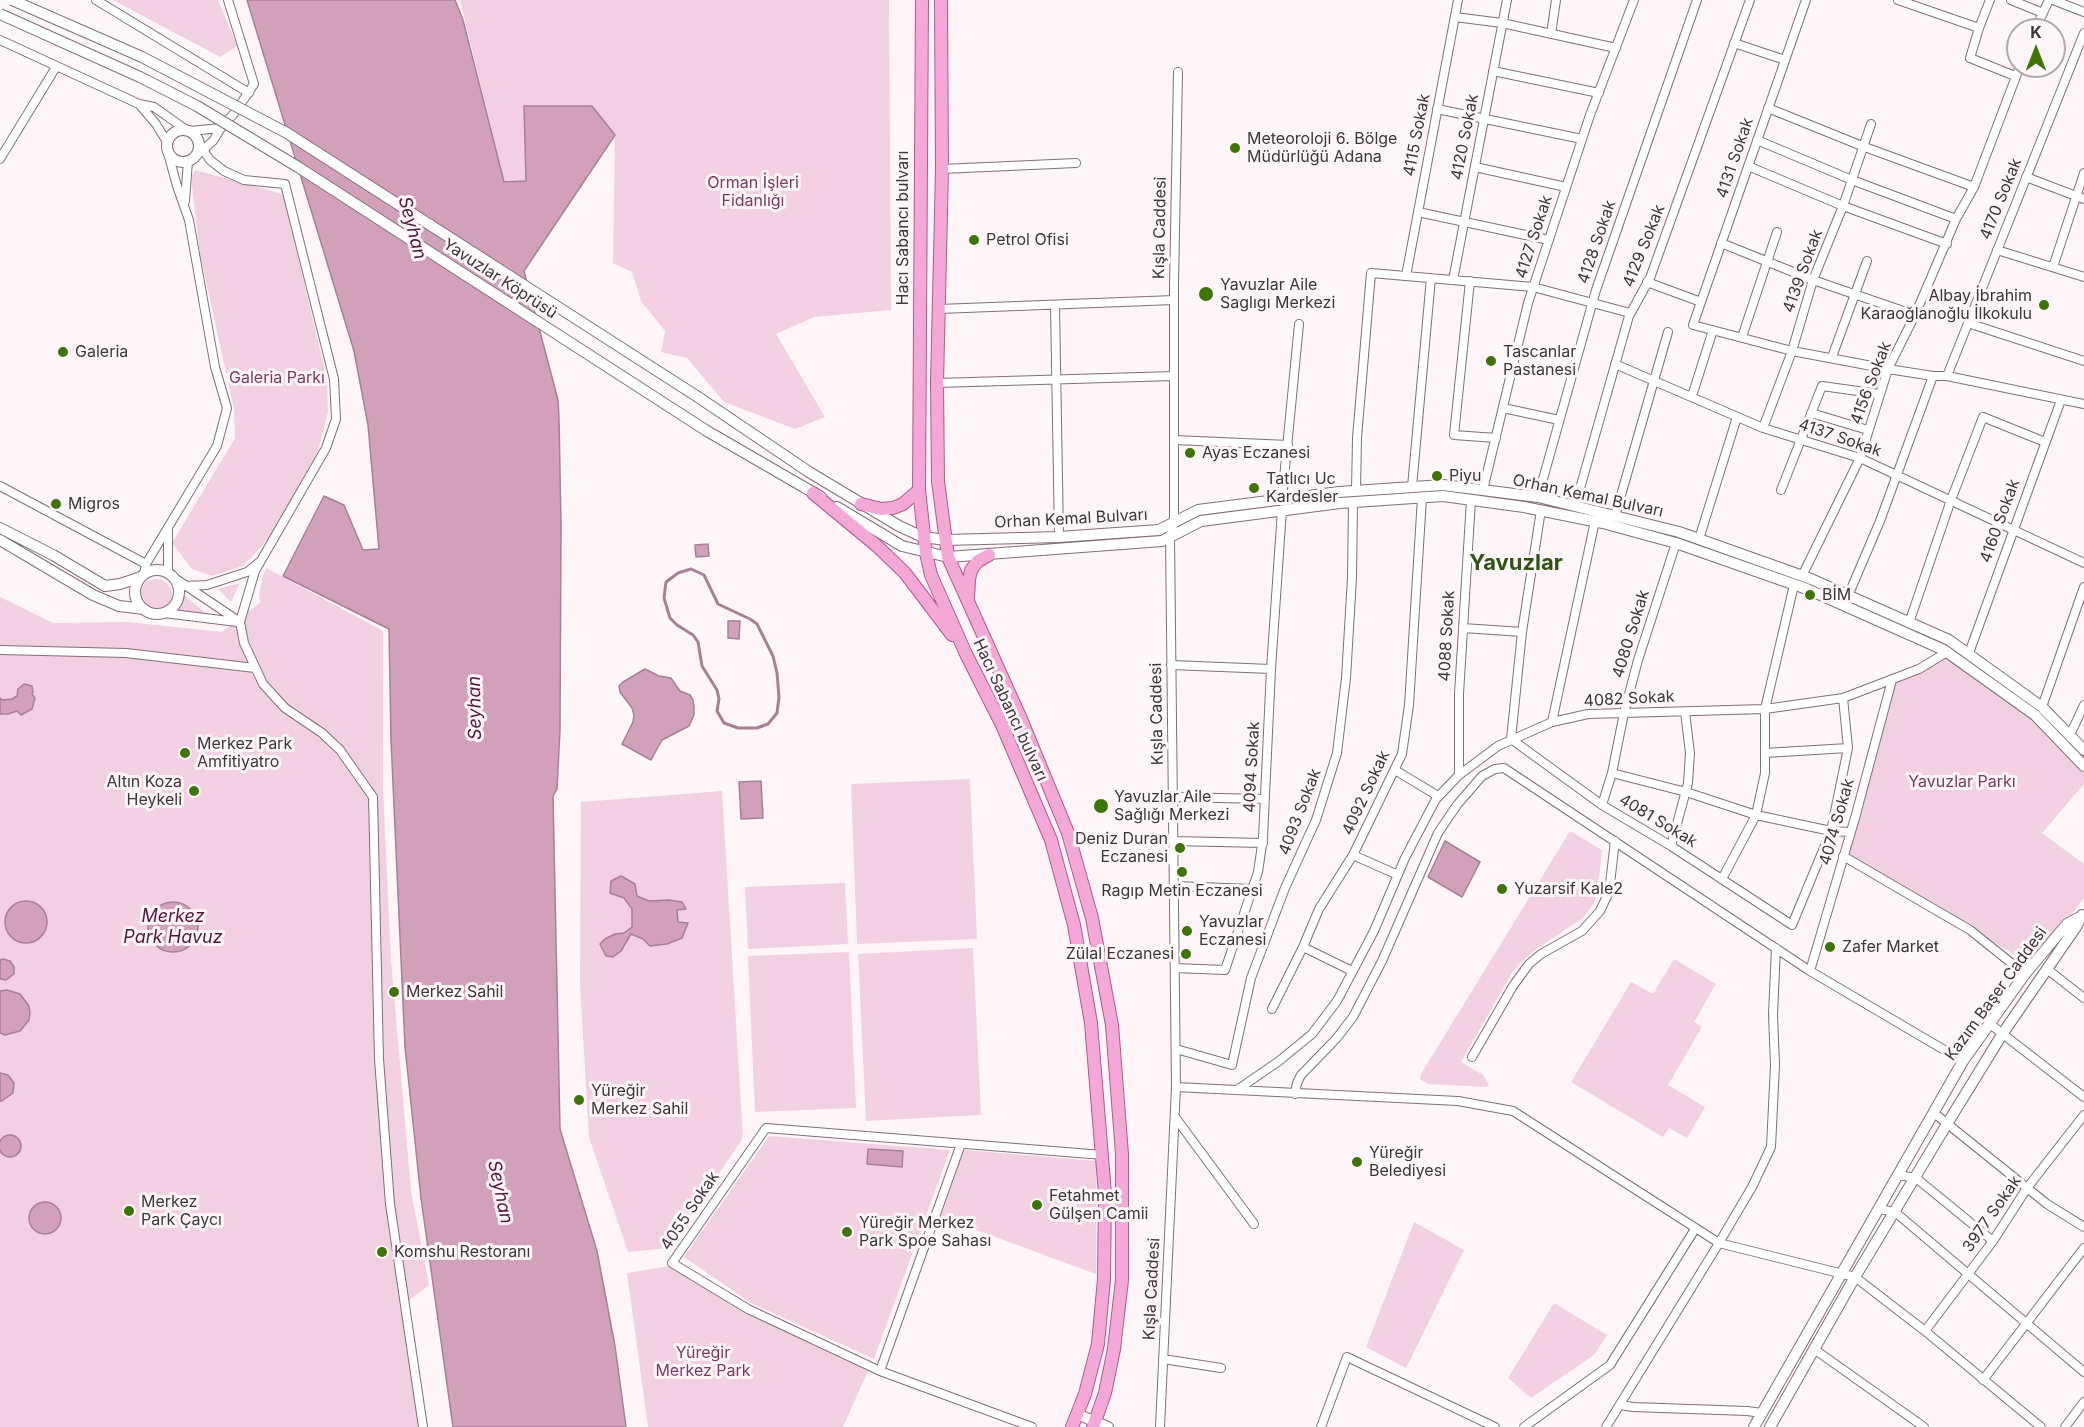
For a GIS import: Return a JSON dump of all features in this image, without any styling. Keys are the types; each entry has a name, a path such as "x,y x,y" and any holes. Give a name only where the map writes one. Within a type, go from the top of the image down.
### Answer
{"main road":[{"name":"Yavuzlar Köprüsü","path":"12,0 142,57 287,133 698,397 809,472 899,526 923,537"},
{"name":"Hacı Sabancı bulvarı","path":"922,0 919,490 923,537 931,575 966,654 1002,725 1054,850 1074,925 1090,1023 1105,1194 1103,1290 1098,1344 1085,1394 1072,1427"},
{"name":"Hacı Sabancı bulvarı","path":"941,0 942,169 937,383 938,481 948,558 1021,719 1068,833 1092,918 1112,1024 1122,1154 1122,1280 1114,1349 1105,1393 1094,1424"},
{"name":"Yavuzlar Köprüsü","path":"0,14 140,77 197,106 298,167 707,431 902,546 948,558"},
{"path":"188,130 198,139 197,153 177,161 168,147 174,132 188,130"},
{"name":"Orhan Kemal Bulvarı","path":"948,558 1162,541 1201,521 1356,490 1443,485 1538,497 1699,539 1802,576 1949,640 2042,707 2084,750"},
{"path":"861,504 881,509 893,508 903,504 919,490"},
{"path":"813,493 877,546 905,573 966,654"},
{"name":"Orhan Kemal Bulvarı","path":"923,537 946,540 1059,537 1159,530 1198,510 1443,496 1541,510 1595,521 1676,543 1794,585 1947,652 2035,716 2084,766"},
{"path":"0,528 53,555 105,586 153,570 170,575 177,584 178,598 175,604 164,613 157,614 144,609 119,606 93,595 0,540"},
{"path":"969,606 969,580 972,570 978,561 989,555"},
{"path":"144,572 137,583 136,598 144,609"},
{"name":"Kazım Başer Caddesi","path":"1754,1427 1963,1061 2025,974 2067,924 2082,914"},
{"name":"Kazım Başer Caddesi","path":"1770,1427 1855,1277 1947,1124 2003,1034 2076,927 2082,914"},
{"path":"1077,1414 1094,1424 1108,1427"}],"street":[{"path":"96,0 249,93"},
{"path":"185,204 197,153 213,141 254,84 228,0"},
{"name":"4115 Sokak","path":"1406,276 1458,0"},
{"name":"4120 Sokak","path":"1453,280 1507,0"},
{"path":"1551,34 1556,0"},
{"name":"4127 Sokak","path":"1483,490 1533,287 1582,140 1634,0"},
{"name":"4128 Sokak","path":"1538,497 1592,302 1697,0"},
{"name":"4129 Sokak","path":"1575,506 1630,313 1647,282 1750,0"},
{"name":"4131 Sokak","path":"1713,330 1693,325 1806,0"},
{"path":"1898,0 1979,28"},
{"path":"1990,0 1970,58 2006,72"},
{"path":"2011,0 2043,13"},
{"path":"2041,18 2049,0"},
{"path":"2053,0 2084,12"},
{"path":"1455,16 1502,23 1616,48"},
{"name":"4170 Sokak","path":"1947,376 2084,33"},
{"path":"0,40 139,104 154,107 188,130 221,128"},
{"path":"1734,43 1785,60"},
{"path":"0,159 56,67"},
{"path":"1493,71 1599,93"},
{"name":"Kışla Caddesi","path":"1160,1427 1176,1087 1170,537 1174,522 1174,300 1178,72"},
{"name":"4156 Sokak","path":"1802,576 1860,458 1888,369 1915,315 1956,219 1974,187 2014,78"},
{"path":"0,486 144,572 168,526 217,446 227,408 215,367 185,204 177,186 168,147 156,124 139,104"},
{"path":"1768,108 1862,146 1974,187"},
{"path":"1437,109 1582,140"},
{"name":"4139 Sokak","path":"1763,428 1871,123"},
{"path":"1757,140 1852,180 1956,219"},
{"path":"197,153 224,171 244,180 285,184 334,379 336,419 326,448 255,571 240,622 244,643 263,684 285,708 322,733 340,750 373,797 379,1059 390,1204 423,1427"},
{"path":"942,169 1076,163"},
{"path":"1748,166 1843,206 1947,244"},
{"path":"1475,167 1566,187"},
{"path":"2053,267 2079,198 2084,173"},
{"path":"2026,177 2079,198"},
{"path":"1418,212 1465,220 1549,240"},
{"path":"1742,337 1777,232"},
{"path":"1721,243 1814,280 1915,315"},
{"path":"1997,250 2084,277"},
{"path":"1832,357 1867,261"},
{"path":"1356,490 1357,438 1371,273 1533,287 1630,313"},
{"path":"1412,487 1431,278"},
{"path":"1470,281 1454,435 1496,438"},
{"path":"1647,282 1701,302"},
{"path":"939,309 1174,300"},
{"path":"1055,304 1059,537"},
{"path":"1968,323 2084,361"},
{"name":"4094 Sokak","path":"1175,968 1225,970 1258,872 1263,843 1282,505 1299,324"},
{"path":"1692,396 1713,330 1792,351 1888,369 1947,376 2084,404"},
{"path":"1615,516 1668,332"},
{"name":"4137 Sokak","path":"1615,364 1763,428 1860,458 2084,563"},
{"path":"937,383 1174,376"},
{"path":"1848,596 1880,521 1934,376"},
{"path":"1781,490 1822,386 1879,394"},
{"name":"4160 Sokak","path":"1969,653 2061,400"},
{"path":"1503,408 1559,420"},
{"path":"1811,413 1868,430"},
{"path":"1699,539 1737,417"},
{"path":"1909,623 1951,500 1983,417 2045,442"},
{"path":"1174,440 1288,445"},
{"name":"4092 Sokak","path":"1272,1009 1319,909 1353,855 1402,754 1408,705 1422,498"},
{"name":"4088 Sokak","path":"1459,775 1459,694 1471,500"},
{"name":"4093 Sokak","path":"1176,1048 1232,1065 1251,978 1285,888 1316,820 1337,753 1346,678 1352,578 1353,502"},
{"path":"1511,739 1522,632 1541,510"},
{"path":"1552,722 1595,521"},
{"path":"168,526 170,575 240,622"},
{"name":"4080 Sokak","path":"1602,806 1612,773 1638,660 1676,543"},
{"path":"184,586 207,585 247,572 261,561"},
{"path":"1722,879 1756,814 1764,773 1765,709 1794,585"},
{"path":"2042,707 2084,587"},
{"path":"164,613 240,622"},
{"path":"1463,628 1522,632"},
{"path":"0,650 126,653 255,668"},
{"name":"4082 Sokak","path":"1238,1090 1280,1061 1312,1034 1337,1001 1374,931 1398,875 1438,796 1459,775 1498,746 1552,722 1588,714 1765,709 1843,698 1919,669 1947,652"},
{"path":"1171,665 1271,669"},
{"name":"4074 Sokak","path":"1810,971 1892,680"},
{"path":"1832,831 1848,748 1843,698"},
{"path":"2070,735 2084,705"},
{"path":"1671,846 1686,792 1690,753 1685,712"},
{"name":"4081 Sokak","path":"1511,739 1602,806 1671,846 1792,925 1832,831"},
{"path":"1765,753 1848,748"},
{"path":"1295,1095 1301,1075 1336,1039 1353,1017 1382,961 1438,833 1457,805 1482,776 1495,769 1504,768 1810,971 1963,1061"},
{"path":"1395,770 1438,796"},
{"path":"1612,773 1686,792 1756,814 1832,831 1850,832"},
{"path":"1173,797 1265,799"},
{"path":"1173,841 1263,843"},
{"path":"1472,1057 1529,964 1541,954 1582,931 1600,911 1609,892 1616,841"},
{"path":"1353,855 1398,875"},
{"path":"1844,856 1970,930 2025,974"},
{"path":"1174,886 1252,889"},
{"path":"1303,947 1352,971"},
{"path":"1606,1427 1719,1243 1752,1187 1771,1148 1775,1065 1773,1014 1776,948"},
{"path":"2047,969 2082,994"},
{"path":"1990,1024 2084,1097"},
{"path":"1176,1087 1295,1095 1458,1101 1513,1112 1719,1243 1855,1277 1925,1331 2041,1427"},
{"path":"1934,1113 2047,1204 2084,1227"},
{"name":"3977 Sokak","path":"1925,1331 1993,1241 2027,1188 2084,1115"},
{"path":"1174,1117 1254,1224"},
{"name":"4055 Sokak","path":"1032,1427 880,1371 748,1309 672,1263 766,1128 1103,1155"},
{"path":"880,1371 960,1144"},
{"path":"1898,1175 1916,1178 1993,1241"},
{"path":"1879,1209 1895,1212 2084,1372"},
{"path":"1524,1427 1610,1365 1695,1229"},
{"path":"1983,1380 2084,1248"},
{"path":"1814,1349 1924,1427"},
{"path":"1321,1427 1347,1357 1495,1427"},
{"path":"1163,1359 1221,1368"},
{"path":"2065,1427 2084,1402"},
{"path":"1620,1405 1762,1413"}],"green space":[{"path":"113,0 218,0 237,46 220,57"},
{"name":"Orman İşleri Fidanlığı","path":"460,0 889,0 891,310 814,317 776,334 825,417 795,429 724,402 687,358 661,352 665,331 641,301 632,272 613,263 615,135 592,106 527,181 504,182"},
{"name":"Galeria Parkı","path":"195,170 283,194 327,379 328,412 318,451 272,535 243,566 212,576 192,569 172,543 235,438 234,409 200,254 191,178"},
{"path":"266,568 383,631 383,789 391,960 411,1191 429,1285 402,1306 421,1427 0,1427 0,597 53,623 128,622 222,632 261,602 259,598"},
{"path":"156,579 167,584 172,595 167,606 156,611 145,606 140,595 145,584"},
{"path":"240,583 231,602 218,589"},
{"path":"183,594 207,614 178,610"},
{"name":"Yavuzlar Parkı","path":"1944,650 2035,715 2084,766 2084,784 2042,833 2084,864 2084,898 2033,965 1843,856 1892,680"},
{"path":"970,779 977,939 857,944 851,784"},
{"path":"722,791 743,1138 669,1248 628,1252 589,1137 580,985 581,802"},
{"path":"1570,831 1602,850 1597,896 1592,906 1583,918 1532,952 1513,971 1461,1062 1483,1075 1489,1085 1486,1087 1428,1084 1420,1079 1421,1074"},
{"path":"845,883 848,944 748,949 745,887"},
{"path":"973,948 981,1115 866,1121 858,954"},
{"path":"849,952 856,1108 755,1112 748,956"},
{"path":"1674,959 1716,984 1694,1022 1702,1027 1668,1085 1705,1107 1687,1138 1669,1128 1663,1137 1571,1082 1631,982 1653,994"},
{"path":"769,1136 950,1150 874,1359 751,1303 684,1257"},
{"path":"964,1150 1096,1161 1096,1274 941,1217"},
{"path":"1414,1222 1464,1250 1406,1368 1366,1347"},
{"name":"Yüreğir Merkez Park","path":"670,1266 746,1313 868,1371 843,1427 648,1427 627,1273"},
{"path":"1554,1303 1607,1335 1594,1355 1531,1398 1508,1378"}],"water":[{"name":"Seyhan","path":"247,0 455,0 463,20 504,182 526,181 524,106 592,106 615,135 524,271 558,400 559,418 560,730 557,789 553,796 560,1129 597,1251 615,1346 626,1427 453,1427 421,1198 405,1047 391,740 389,629 283,576 324,496 344,505 363,550 379,549 368,425 354,351"},
{"path":"708,544 709,556 696,557 695,545"},
{"path":"728,621 740,621 739,639 728,638"},
{"path":"645,669 659,676 671,678 680,691 690,695 694,707 694,715 689,726 662,740 651,760 622,744 634,715 632,708 620,692 619,686"},
{"path":"24,684 32,686 32,694 35,698 32,709 21,715 17,711 0,714 0,698 12,699 17,696 18,689"},
{"path":"761,781 763,818 741,819 739,782"},
{"path":"1445,841 1480,862 1462,897 1428,877"},
{"path":"621,876 635,884 637,896 649,901 682,902 686,909 677,910 678,922 688,923 682,938 667,944 650,946 643,939 631,934 621,951 613,957 606,956 600,944 605,939 624,933 632,927 632,909 624,898 610,893 611,881"},
{"path":"26,901 34,902 41,907 46,914 46,930 41,937 34,942 26,943 18,942 11,937 6,930 5,922 6,914 11,907 18,902"},
{"name":"Merkez Park Havuz","path":"173,902 182,904 193,913 198,927 196,936 187,947 173,952 164,950 153,941 148,927 150,918 159,907"},
{"path":"0,960 10,961 14,967 14,974 6,980 0,979"},
{"path":"7,990 20,994 29,1006 30,1013 29,1020 20,1031 5,1035 0,1033 0,991"},
{"path":"0,1073 8,1075 14,1083 13,1093 2,1101 0,1101"},
{"path":"10,1135 18,1138 21,1146 18,1154 10,1157 2,1154 -1,1146 2,1138"},
{"path":"868,1149 903,1151 902,1167 867,1164"},
{"path":"45,1202 56,1207 61,1218 56,1229 45,1234 34,1229 29,1218 34,1207"}],"waterway":[{"path":"691,569 704,575 718,604 757,624 773,656 779,697 777,713 768,724 757,728 738,728 724,723 717,711 719,699 717,690 702,666 698,642 693,635 670,618 664,598 666,582 678,573 691,569"}],"place":[{"name":"Meteoroloji 6. Bölge Müdürlüğü Adana","path":"1235,148"},
{"name":"Petrol Ofisi","path":"974,240"},
{"name":"Yavuzlar Aile Saglıgı Merkezi","path":"1206,294"},
{"name":"Albay İbrahim Karaoğlanoğlu İlkokulu","path":"2044,305"},
{"name":"Galeria","path":"63,352"},
{"name":"Tascanlar Pastanesi","path":"1491,361"},
{"name":"Ayas Eczanesi","path":"1190,453"},
{"name":"Piyu","path":"1437,476"},
{"name":"Tatlıcı Uc Kardesler","path":"1254,488"},
{"name":"Migros","path":"56,504"},
{"name":"BİM","path":"1810,595"},
{"name":"Merkez Park Amfitiyatro","path":"185,753"},
{"name":"Altın Koza Heykeli","path":"194,791"},
{"name":"Yavuzlar Aile Sağlığı Merkezi","path":"1101,806"},
{"name":"Deniz Duran Eczanesi","path":"1180,848"},
{"name":"Ragıp Metin Eczanesi","path":"1182,872"},
{"name":"Yuzarsif Kale2","path":"1502,889"},
{"name":"Yavuzlar Eczanesi","path":"1187,931"},
{"name":"Zafer Market","path":"1830,947"},
{"name":"Zülal Eczanesi","path":"1186,954"},
{"name":"Merkez Sahil","path":"394,992"},
{"name":"Yüreğir Merkez Sahil","path":"579,1100"},
{"name":"Yüreğir Belediyesi","path":"1357,1162"},
{"name":"Fetahmet Gülşen Camii","path":"1037,1205"},
{"name":"Merkez Park Çaycı","path":"129,1211"},
{"name":"Yüreğir Merkez Park Spoe Sahası","path":"847,1232"},
{"name":"Komshu Restoranı","path":"382,1252"}],"district":[{"name":"Yavuzlar","path":"1516,563"}]}
